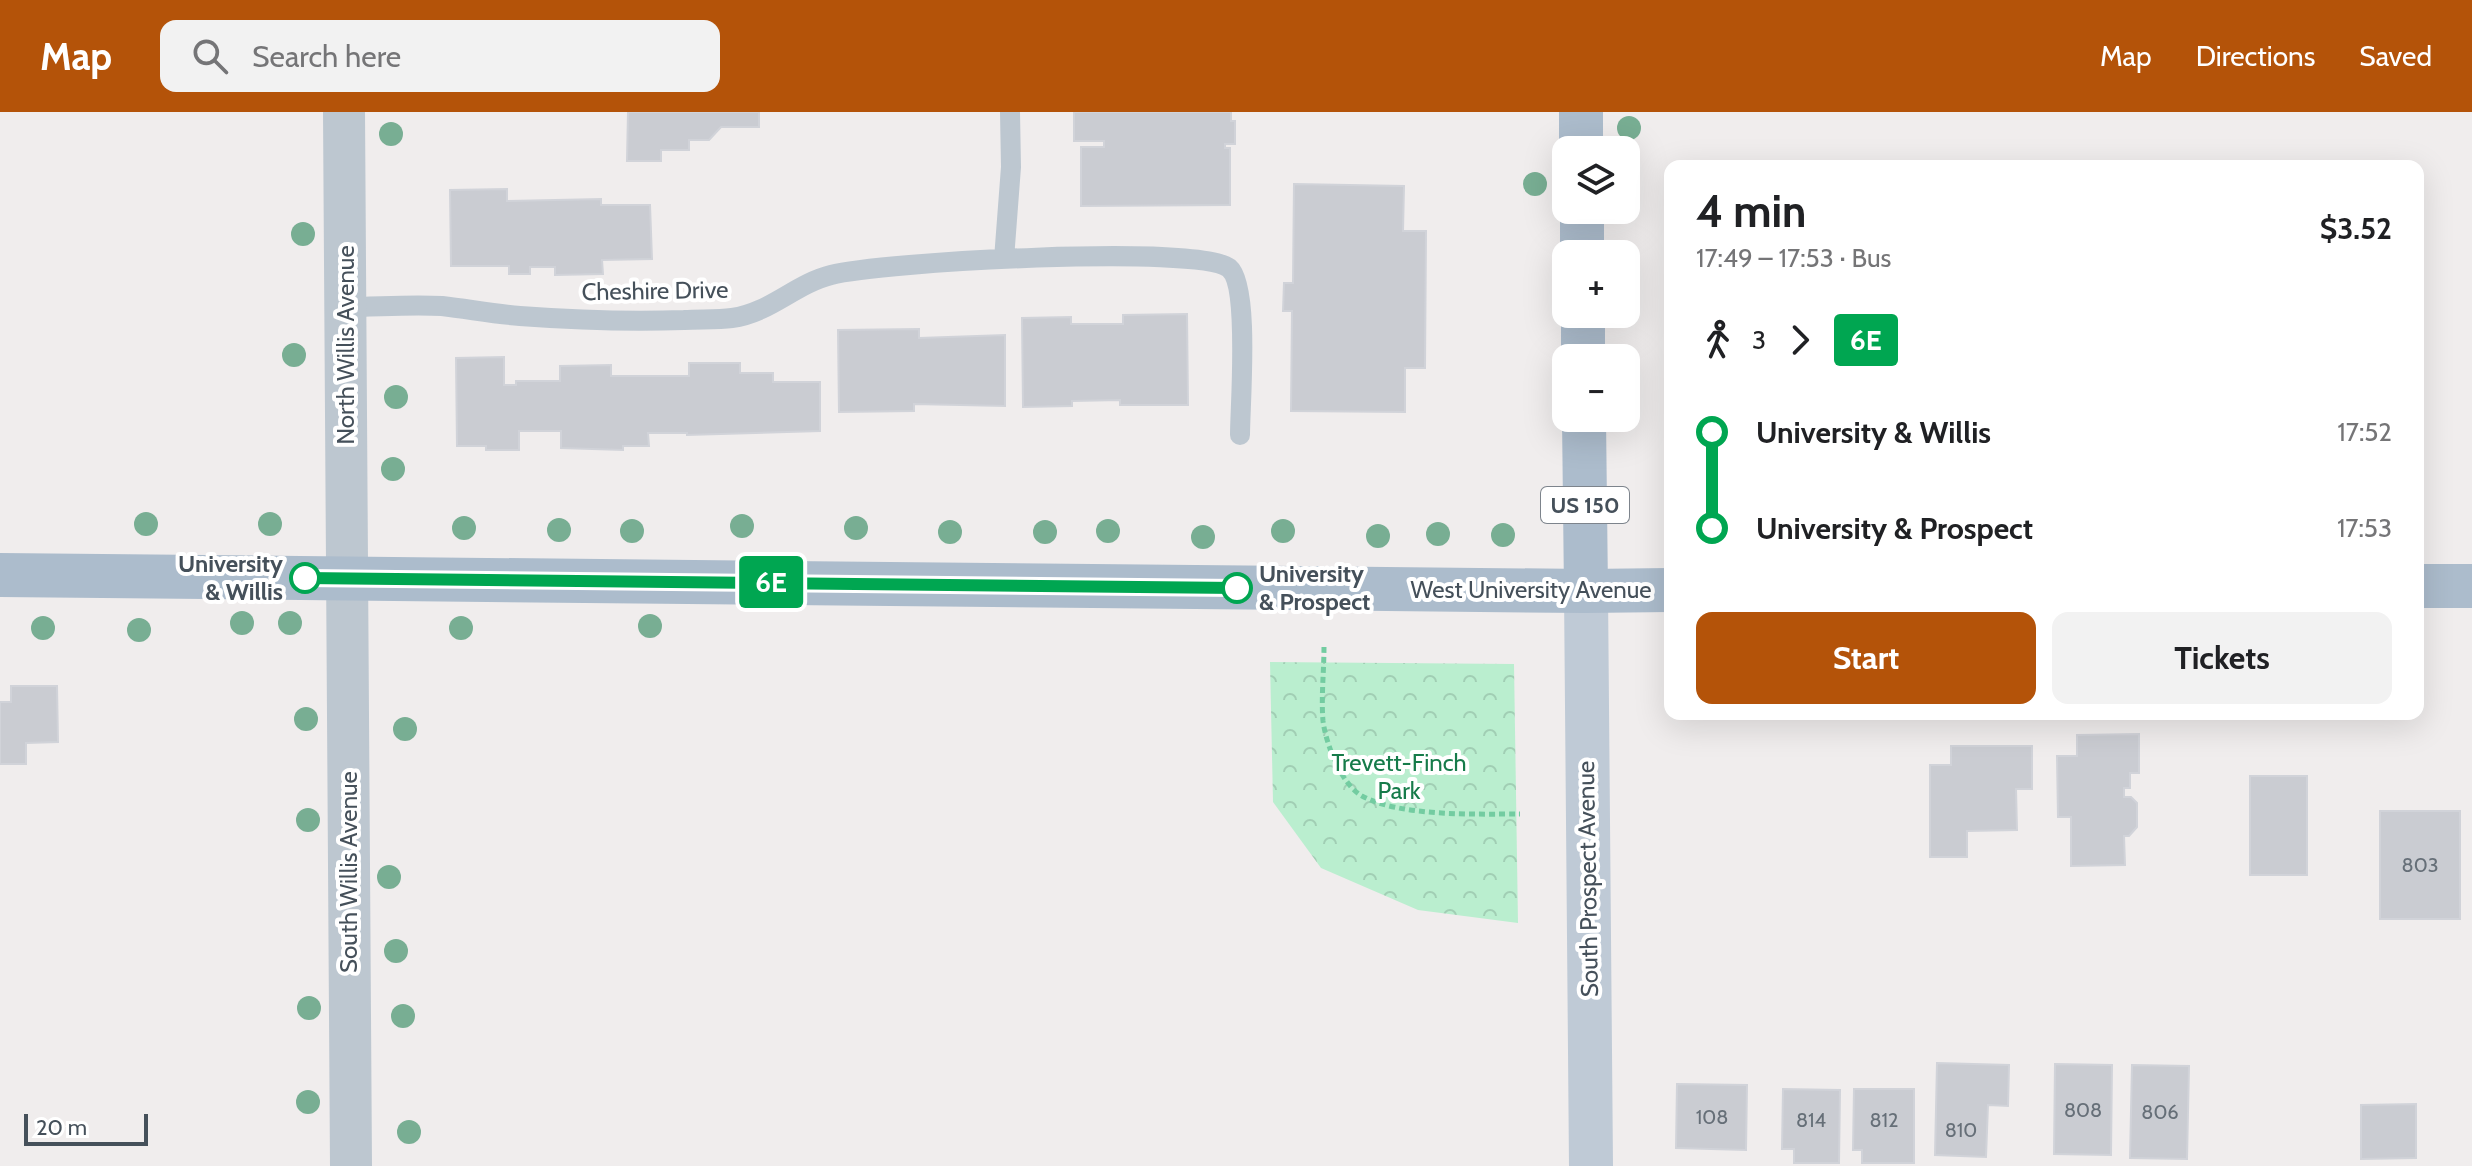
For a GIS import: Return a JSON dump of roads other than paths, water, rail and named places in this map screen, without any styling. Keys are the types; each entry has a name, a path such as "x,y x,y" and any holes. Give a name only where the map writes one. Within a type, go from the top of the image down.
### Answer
{"main road":[{"path":"1581,112 1581,136"},
{"name":"US 150","path":"1584,432 1586,591"},
{"name":"West University Avenue","path":"0,575 1664,590"},
{"path":"2424,586 2472,586"},
{"name":"South Prospect Avenue","path":"1586,591 1591,1166"}],"street":[{"name":"North Willis Avenue","path":"344,112 347,578"},
{"name":"South Willis Avenue","path":"347,578 351,1166"}],"lane":[{"path":"1004,259 1011,167 1010,112"},
{"name":"Cheshire Drive","path":"345,307 440,306 519,316 633,321 733,318 765,309 800,287 829,275 869,267 1004,259 1164,257 1208,260 1228,268 1238,281 1242,321 1240,435"}],"place":[{"name":"University & Willis","path":"305,578"},
{"name":"University & Prospect","path":"1237,588"}],"park label":[{"name":"Trevett-Finch Park","path":"1399,777"}]}
